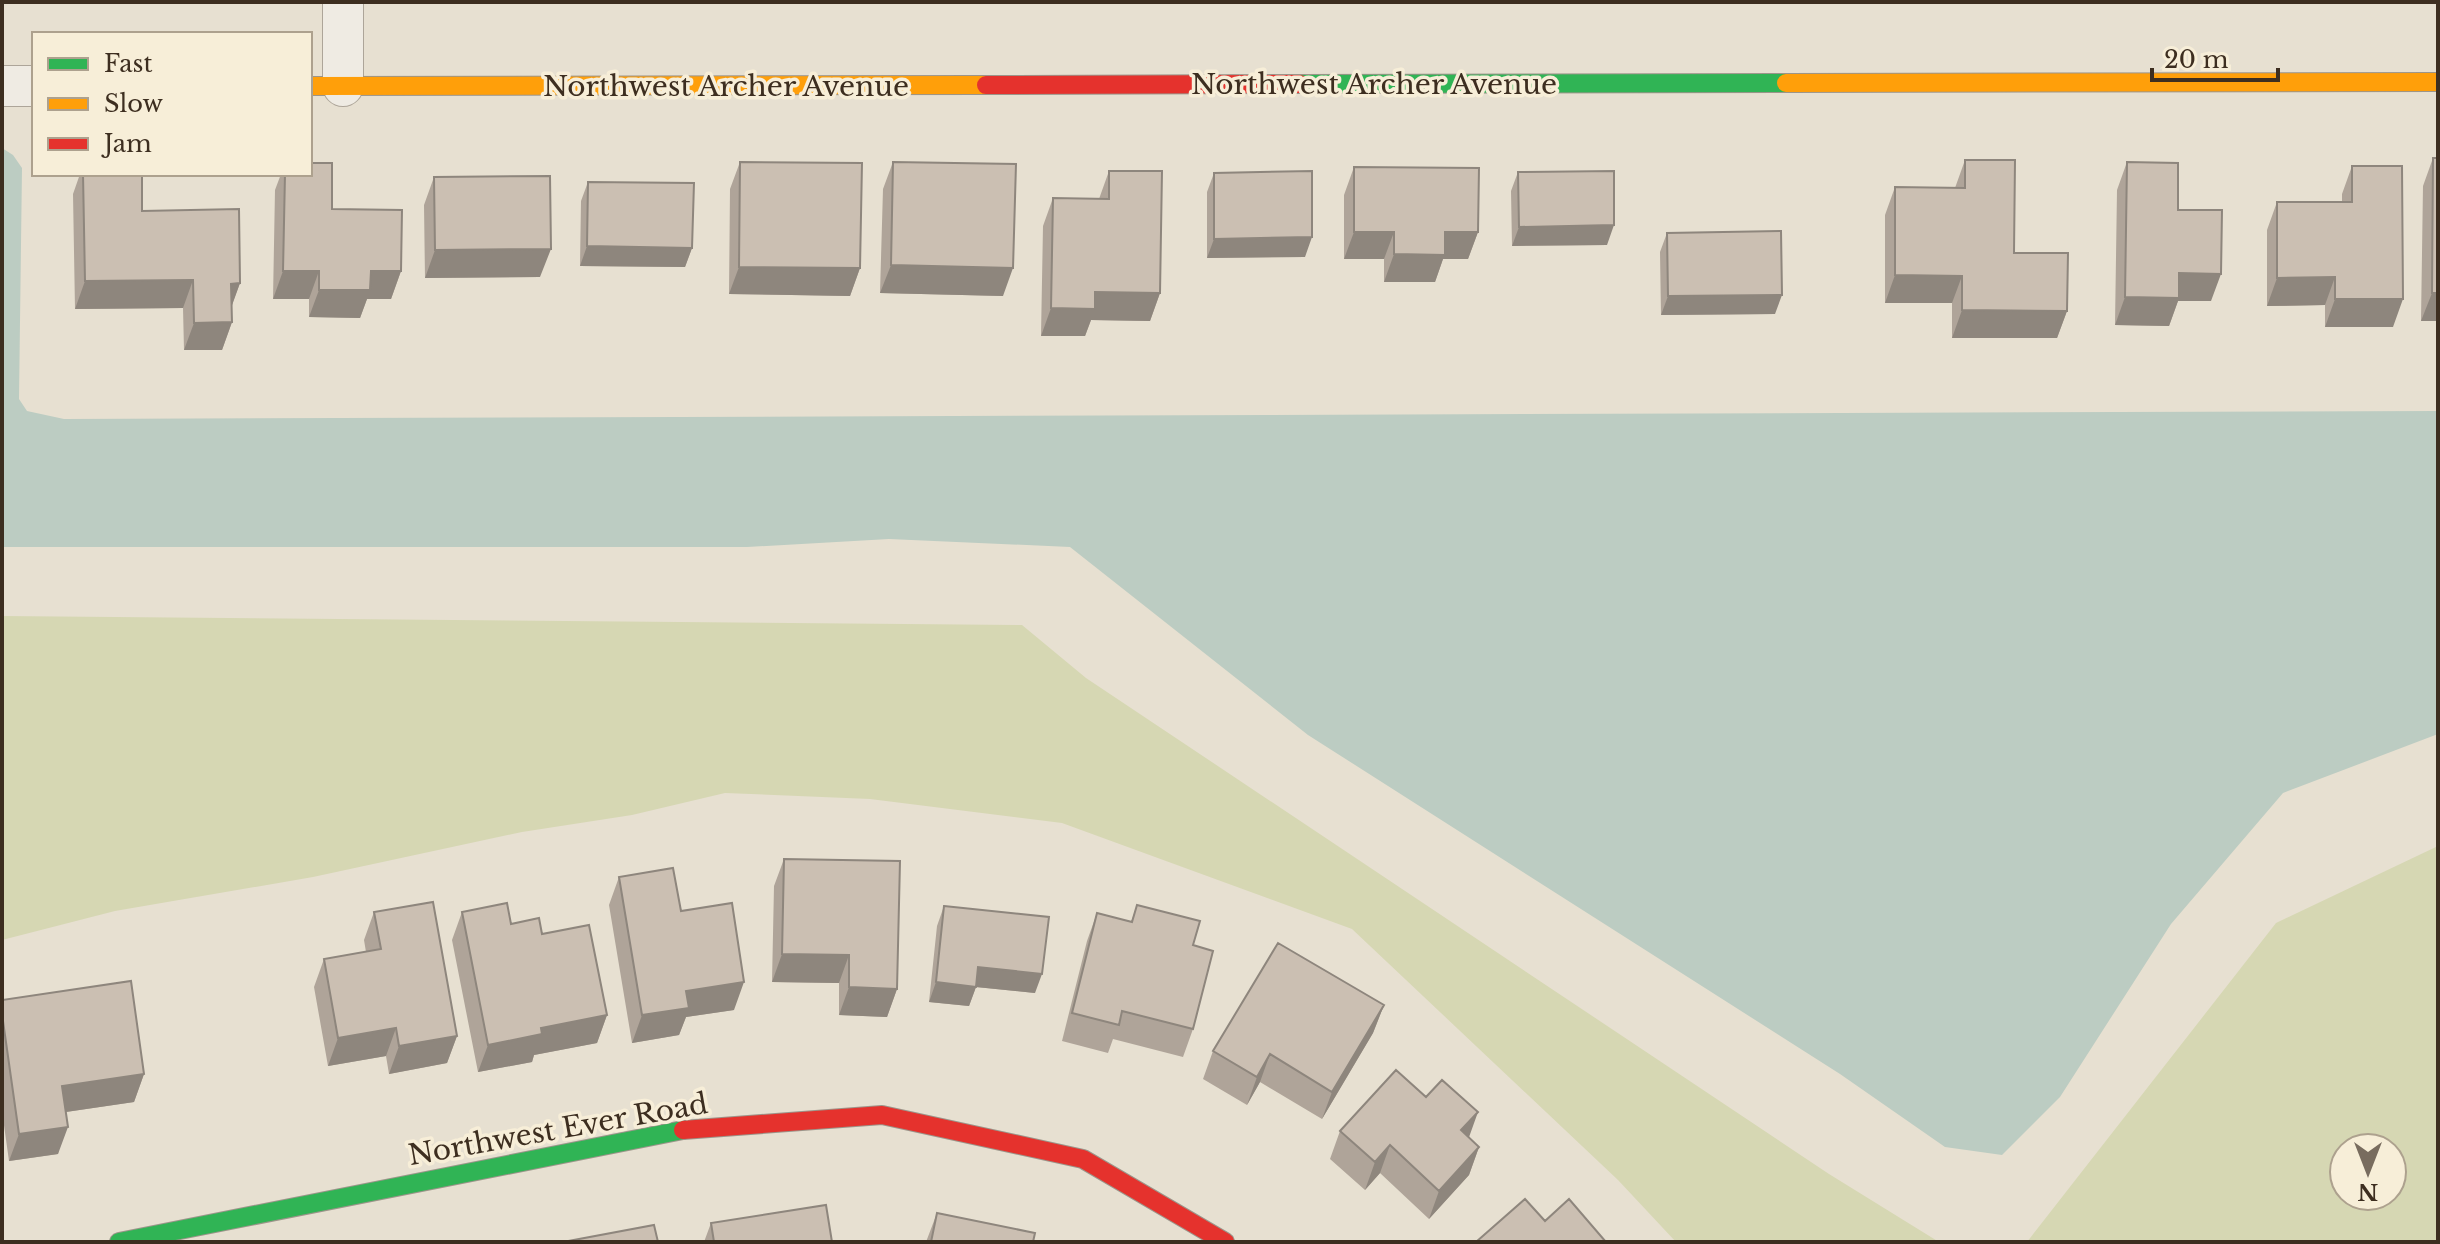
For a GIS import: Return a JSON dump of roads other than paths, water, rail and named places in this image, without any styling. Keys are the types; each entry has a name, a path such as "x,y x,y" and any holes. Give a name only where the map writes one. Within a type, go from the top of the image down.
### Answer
{"street":[{"path":"326,86 343,2"},
{"name":"Northwest Archer Avenue","path":"326,86 2438,82"},
{"path":"2,86 32,86"},
{"name":"Northwest Ever Road","path":"119,1242 671,1131 882,1115 1083,1159 1225,1242"}]}
